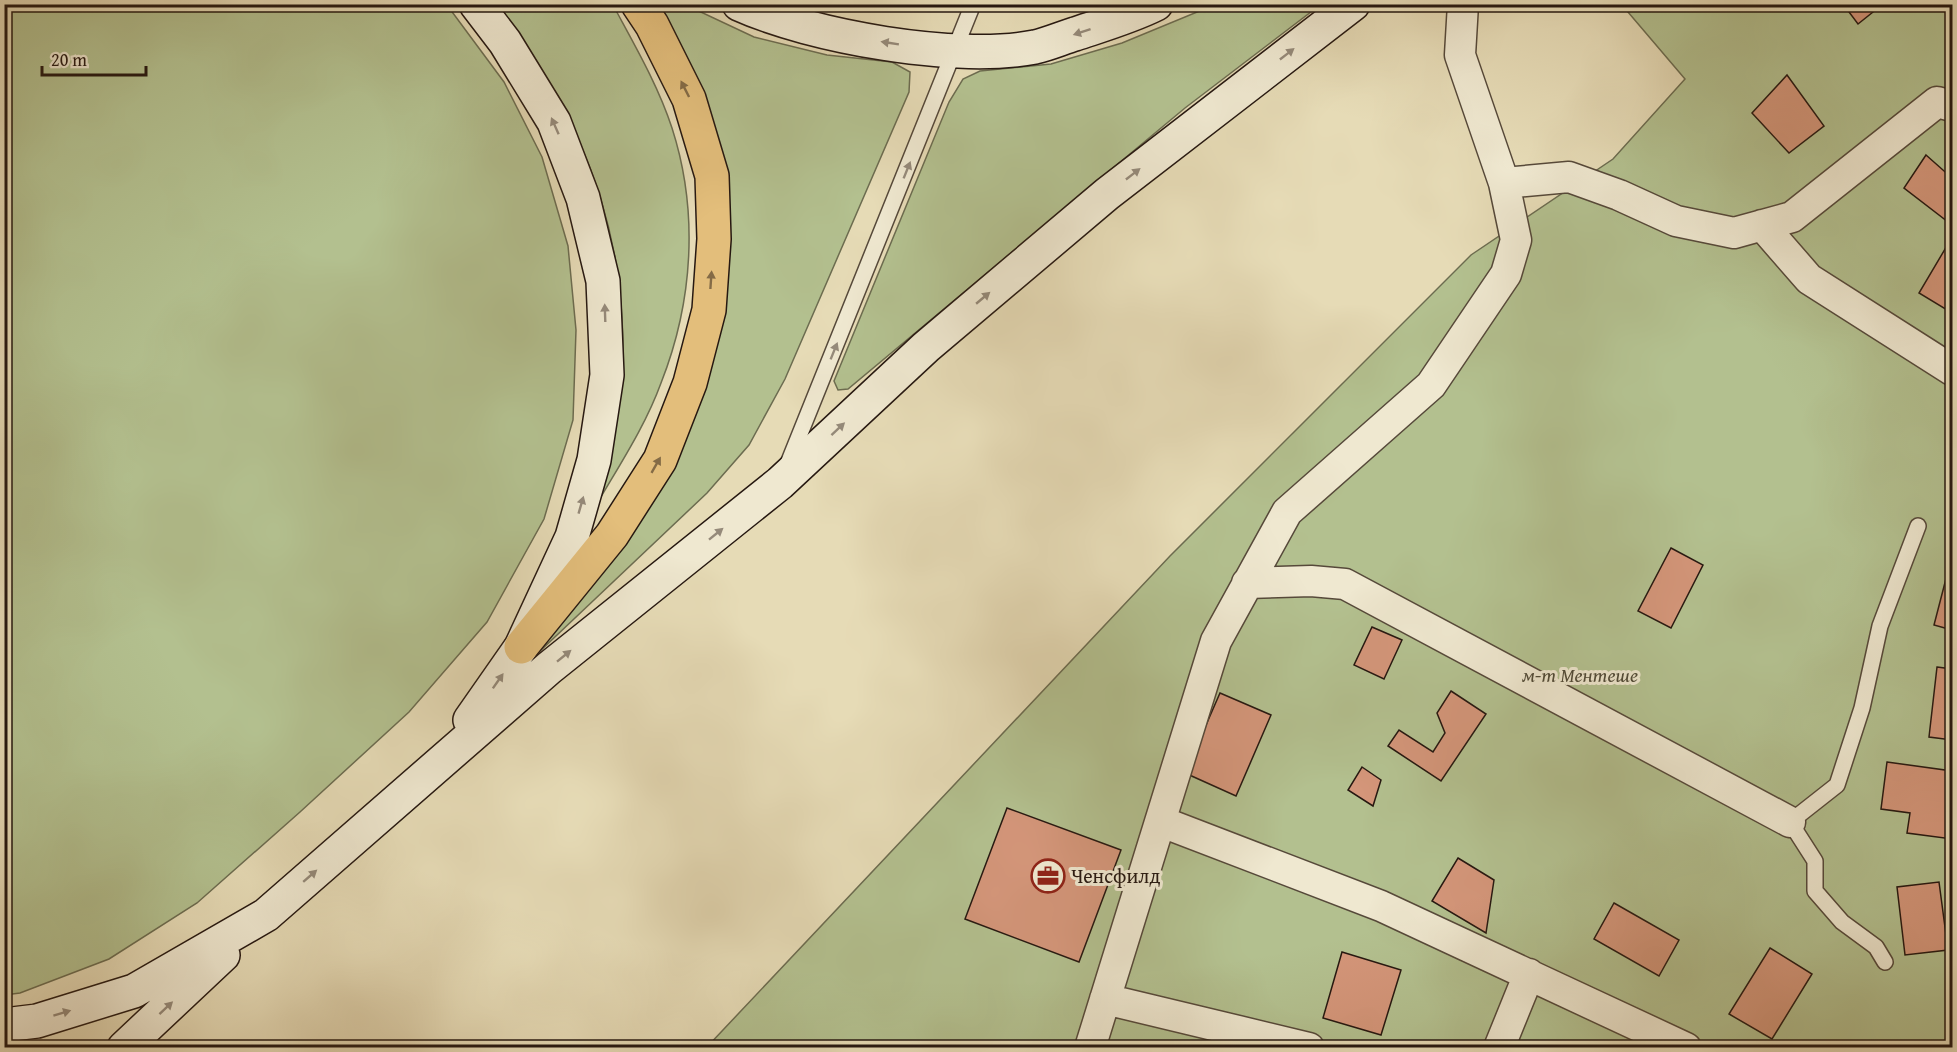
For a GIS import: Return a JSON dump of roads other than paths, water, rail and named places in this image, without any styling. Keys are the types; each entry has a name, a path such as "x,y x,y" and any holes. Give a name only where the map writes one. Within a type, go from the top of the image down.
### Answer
{"highway":[{"path":"521,647 612,535 660,460 690,383 709,310 714,239 711,176 689,99 652,25 638,4"}],"main road":[{"path":"440,763 521,647 572,537 594,460 607,375 603,281 583,198 554,122 505,42 476,4"},
{"path":"739,4 760,14 849,37 952,52 1035,47 1136,14 1156,4"},
{"path":"124,1047 266,915 549,668 780,483 926,347 1107,194 1353,4"},
{"path":"4,1026 37,1021 134,991 266,915"}],"street":[{"path":"1090,1047 1162,822 1216,641 1247,583 1287,512 1431,385 1506,274 1516,240 1504,183 1460,55 1463,4"},
{"path":"1504,183 1569,177 1619,195 1676,221 1734,233 1792,217 1937,102 1953,106"},
{"path":"1762,225 1809,279 1953,370"},
{"path":"1247,583 1311,581 1345,584 1790,822"},
{"path":"1162,822 1381,906 1686,1047"},
{"path":"1499,1047 1529,974"},
{"path":"1105,999 1309,1047"}],"lane":[{"path":"780,483 973,4"},
{"path":"1885,962 1876,947 1842,922 1815,891 1815,861 1790,822 1837,785 1862,708 1880,626 1918,526"}],"place":[{"name":"Ченсфилд","path":"1048,876"}],"park label":[{"name":"м-т Ментeше","path":"1580,675"}]}
